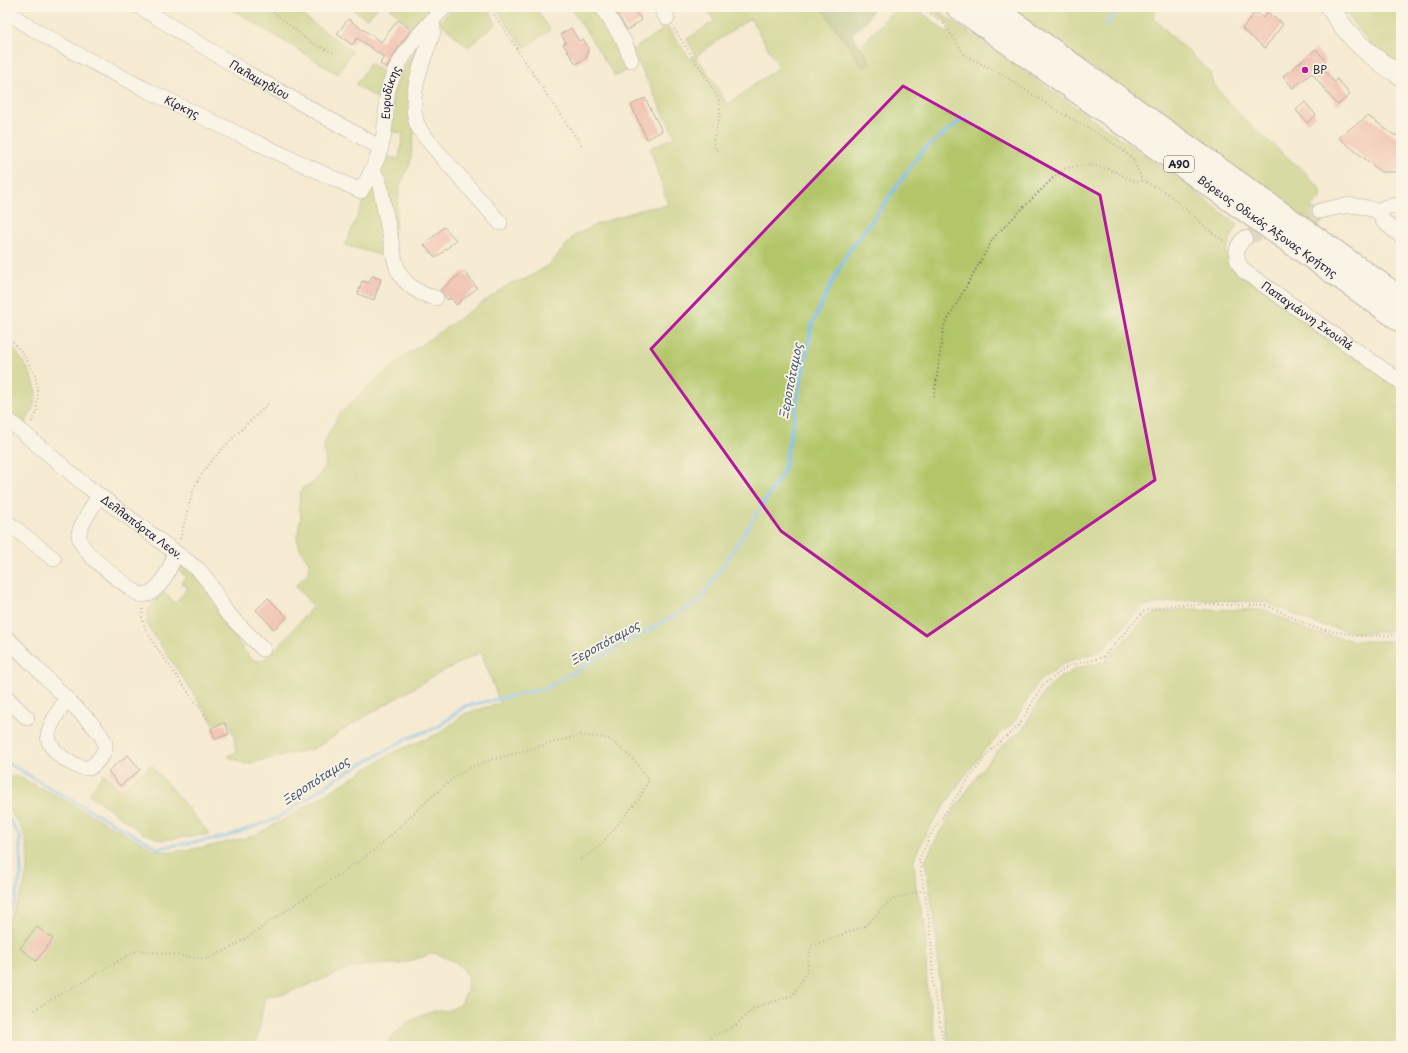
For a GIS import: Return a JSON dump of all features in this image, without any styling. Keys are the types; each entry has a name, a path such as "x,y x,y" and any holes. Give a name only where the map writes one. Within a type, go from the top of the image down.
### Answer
{"highway":[{"name":"Βόρειος Οδικός Άξονας Κρήτης","path":"956,7 1401,321"},
{"name":"Βόρειος Οδικός Άξονας Κρήτης","path":"992,7 1401,298"}],"main road":[{"path":"1330,7 1361,47 1401,76"}],"street":[{"name":"Παλαμηδίου","path":"140,7 245,72 381,148"},
{"name":"Ευρυδίκης","path":"361,191 372,172 381,148 389,86 398,65 408,50 445,7"},
{"path":"602,7 625,43 631,60"},
{"name":"Κίρκης","path":"7,12 36,31 103,68 216,124 361,191"},
{"path":"431,22 433,32 421,67 415,92 414,99 416,121 419,128 431,144 500,223"},
{"path":"372,172 376,176 380,185 395,258 400,273 416,290 436,298"},
{"path":"1320,211 1348,205 1361,206 1379,212 1383,221 1401,236"},
{"path":"1379,212 1387,206 1401,205"},
{"name":"Παπαγιάννη Σκουλά","path":"1241,243 1236,255 1237,260 1244,271 1401,382"},
{"name":"Δελλαπόρτα Λεον.","path":"13,428 199,570 208,581 226,612 263,649"},
{"path":"99,495 80,529 79,538 81,544 94,558 121,582 143,595 151,592 163,579 172,565 175,553"},
{"path":"7,522 54,559"},
{"path":"7,638 66,699"},
{"path":"7,698 27,718"}],"path":[{"path":"267,7 310,42 336,54"},
{"path":"492,7 493,13 583,147"},
{"path":"921,7 943,22 968,57 1000,72 1059,112 1092,130 1130,155 1136,164 1142,180"},
{"path":"663,12 717,95 720,115 713,140 715,149 719,151"},
{"path":"7,160 8,168"},
{"path":"934,397 944,326 994,237 1053,178 1066,168 1079,165 1096,166 1119,173 1135,182 1142,180 1166,192 1219,238 1241,243"},
{"path":"7,336 23,354 34,375 38,392 37,412 13,428"},
{"path":"175,553 193,491 205,469 234,437 269,403"},
{"path":"143,595 142,617 145,628 156,647 209,721"},
{"path":"943,1046 933,987 931,933 919,859 932,832 965,784 990,751 1019,724 1043,685 1068,666 1103,657 1144,611 1178,604 1268,606 1315,628 1359,636 1401,635"},
{"path":"34,1010 137,950 207,959 233,947 375,850 428,800 456,776 471,767 487,761 581,735 610,739 635,761 649,780 639,799 598,848 578,861"},
{"path":"702,1046 713,1036 736,1025 754,1008 793,995 806,973 811,946 865,926 891,900 924,890"}],"highlighted area":[{"path":"903,86 1100,195 1155,480 927,636 781,531 651,349"}],"green space":[{"path":"228,7 291,7 352,51 338,74"},
{"path":"349,7 378,7 367,19"},
{"path":"389,7 439,7 417,32"},
{"path":"454,7 488,7 496,24 468,47 439,22"},
{"path":"497,7 535,7 550,30 524,48 504,21"},
{"path":"580,7 597,7 619,43 631,68 615,76 573,11"},
{"path":"705,7 821,7 863,67 871,64 860,47 894,10 891,7 915,7 947,33 951,28 941,17 927,7 933,7 1183,182 1238,225 1231,237 1226,252 1233,267 1349,349 1401,390 1401,631 1359,633 1316,624 1266,602 1208,600 1179,601 1142,606 1101,651 1066,662 1038,682 1015,721 986,748 961,781 928,830 914,859 916,888 925,922 927,987 937,1046 384,1046 409,1021 433,1011 449,1010 460,1003 464,998 467,985 465,972 455,962 434,953 401,964 377,964 351,968 285,994 265,996 256,1046 7,1046 7,921 18,901 26,878 28,855 23,832 7,802 6,793 8,776 21,778 53,794 155,850 171,852 206,847 253,836 287,818 394,752 440,733 464,714 500,703 481,652 432,677 346,728 316,748 246,764 228,756 236,752 234,736 228,720 214,724 153,634 147,623 148,611 163,592 175,603 188,588 181,582 186,577 177,569 180,562 193,573 203,585 226,624 250,658 260,661 267,657 281,644 313,606 295,586 308,573 309,563 300,549 297,538 301,516 299,506 300,493 304,486 310,485 318,478 326,462 324,453 325,440 338,416 359,395 405,356 511,283 526,279 550,264 574,236 597,224 643,209 668,205 650,148 675,137 632,50 667,27 690,59 696,56 687,39 715,21","holes":["750,18 779,67 727,105 714,82 696,56"]},
{"path":"821,7 874,7 867,20 852,34 871,64 863,67"},
{"path":"1008,7 1157,7 1153,18 1210,72 1212,82 1239,114 1307,174 1322,191 1319,200 1311,208 1325,217 1317,228"},
{"path":"1341,7 1401,7 1401,65 1370,44"},
{"path":"428,31 410,164 400,185 395,227 387,257 345,245 383,156 399,159 403,133 390,132 393,94 403,69"},
{"path":"370,63 388,75 382,102 356,85"},
{"path":"7,341 25,365 35,387 35,401 24,426 7,411"},
{"path":"1186,609 1266,610 1308,631 1355,641 1401,641 1401,1046 949,1046 940,993 937,939 925,860 943,826 984,766 1001,747 1022,730 1045,691 1059,678 1078,668 1104,662 1145,619 1158,613"},
{"path":"151,765 210,834 162,840 141,832 89,794 104,773 120,790"}],"building":[{"path":"613,7 645,7 636,13 642,20 627,30"},
{"path":"1255,12 1263,18 1267,12 1283,24 1265,48 1242,29"},
{"path":"348,19 381,42 398,20 411,30 398,48 387,68 380,64 384,57 357,38 352,45 337,34"},
{"path":"571,28 579,41 583,39 588,47 587,57 576,64 563,44 566,43 561,34"},
{"path":"1316,49 1326,61 1321,65 1334,82 1337,79 1350,95 1337,105 1312,73 1293,88 1283,76"},
{"path":"645,98 662,131 647,139 631,105"},
{"path":"1305,102 1316,115 1307,123 1296,110"},
{"path":"1368,116 1394,135 1401,136 1401,172 1381,172 1338,137"},
{"path":"444,227 456,240 436,258 424,245"},
{"path":"464,271 477,288 456,305 451,298 448,300 440,290"},
{"path":"372,276 381,279 374,300 358,294 362,281 369,283"},
{"path":"268,598 287,617 274,629 256,610"},
{"path":"225,723 229,734 215,739 211,728"},
{"path":"128,755 140,770 120,786 108,771"},
{"path":"37,927 53,939 36,961 20,948"}],"waterway":[{"name":"Ξεροπόταμος","path":"1105,26 1120,7"},
{"name":"Ξεροπόταμος","path":"7,765 10,764 158,848 225,837 278,818 340,776 408,738 438,727 465,706 544,689 700,601 783,473 812,325 848,252 921,152 969,114"},
{"name":"Ξεροπόταμος","path":"7,816 20,836 21,875 15,900 7,914"}],"tunnel":[{"path":"1245,238 1320,211"}],"place":[{"name":"BP","path":"1305,70"}]}
